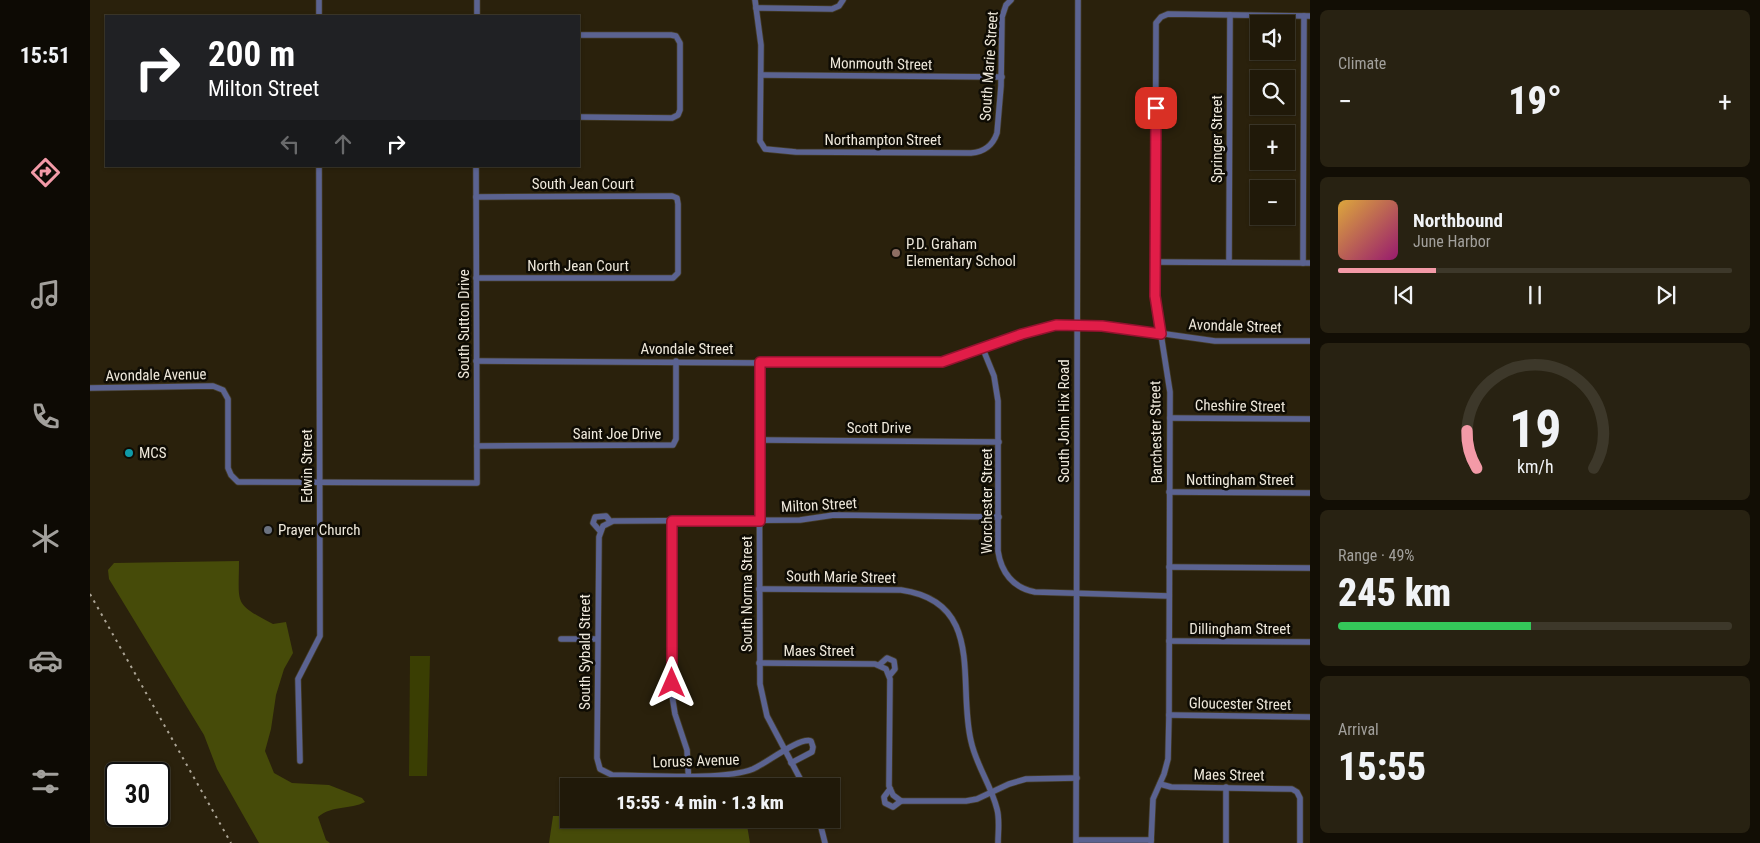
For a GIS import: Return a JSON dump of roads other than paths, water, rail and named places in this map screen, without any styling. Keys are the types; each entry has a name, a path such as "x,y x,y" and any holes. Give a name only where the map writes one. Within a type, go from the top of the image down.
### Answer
{"street":[{"path":"319,0 319,15"},
{"path":"476,15 477,0"},
{"path":"756,0 761,75"},
{"path":"756,8 832,9 839,6 843,0"},
{"name":"South Marie Street","path":"996,137 1002,77 1002,17 1004,9 1011,0"},
{"name":"South John Hix Road","path":"1076,842 1078,0"},
{"name":"Barchester Street","path":"1151,842 1152,807 1168,759 1169,716 1170,418 1168,376 1155,296 1156,27 1158,20 1168,14 1230,15"},
{"path":"1155,262 1307,263 1307,16 1230,15"},
{"name":"Springer Street","path":"1229,262 1230,15"},
{"path":"580,36 671,35 678,38 679,101 679,113 672,118 580,117"},
{"name":"Monmouth Street","path":"761,75 1002,77"},
{"name":"Northampton Street","path":"761,75 760,141 763,148 772,151 971,153 986,148 996,137"},
{"name":"Edwin Street","path":"300,761 298,679 320,636 319,167"},
{"name":"South Sutton Drive","path":"319,483 477,483 476,167"},
{"name":"South Jean Court","path":"476,197 672,196 677,198 678,210 678,275"},
{"name":"North Jean Court","path":"476,278 671,279 678,275"},
{"name":"Avondale Street","path":"476,361 929,364 952,360 1037,329 1077,324 1215,340 1310,341"},
{"name":"Worchester Street","path":"983,349 997,392 999,558 1004,572 1014,583 1035,592 1169,596"},
{"name":"Saint Joe Drive","path":"477,446 673,445 676,439 676,361"},
{"name":"South Norma Street","path":"760,362 759,663 763,702 785,751 800,778"},
{"name":"Avondale Avenue","path":"90,388 219,388 225,392 228,399 228,468 234,479 243,482 319,483"},
{"name":"Cheshire Street","path":"1170,418 1310,419"},
{"name":"Scott Drive","path":"760,440 999,442"},
{"name":"Nottingham Street","path":"1169,492 1310,493"},
{"name":"Milton Street","path":"595,517 606,516 610,521 760,521 800,520 834,515 999,517"},
{"name":"South Sybald Street","path":"595,517 593,523 602,528 598,639 597,758 602,772"},
{"path":"602,528 610,521"},
{"path":"672,521 672,696 675,714 687,750 689,775"},
{"path":"1169,566 1310,568"},
{"name":"South Marie Street","path":"759,589 901,590 923,596 942,608 954,623 963,643 968,730 975,756 999,817 998,843"},
{"path":"561,639 598,639"},
{"name":"Dillingham Street","path":"1169,641 1310,642"},
{"name":"Maes Street","path":"759,663 879,665 887,658 894,661 895,669 890,675 890,789 884,797 885,803 893,807 900,801 966,801 1026,779 1077,778"},
{"path":"879,665 886,669 890,675"},
{"name":"Gloucester Street","path":"1169,716 1310,717"},
{"name":"Loruss Avenue","path":"602,772 612,775 689,775 744,772 763,764 803,740 809,740 812,744 811,753 792,763"},
{"name":"Maes Street","path":"1160,784 1288,788 1297,792 1300,801 1300,843"},
{"path":"1226,787 1226,843"},
{"path":"890,789 900,801"},
{"path":"821,828 825,843"},
{"path":"1076,842 1151,842"}],"railway":[{"path":"90,594 231,843"}],"place":[{"name":"P.D. Graham Elementary School","path":"896,253"},
{"name":"MCS","path":"129,453"},
{"name":"Prayer Church","path":"268,530"}]}
